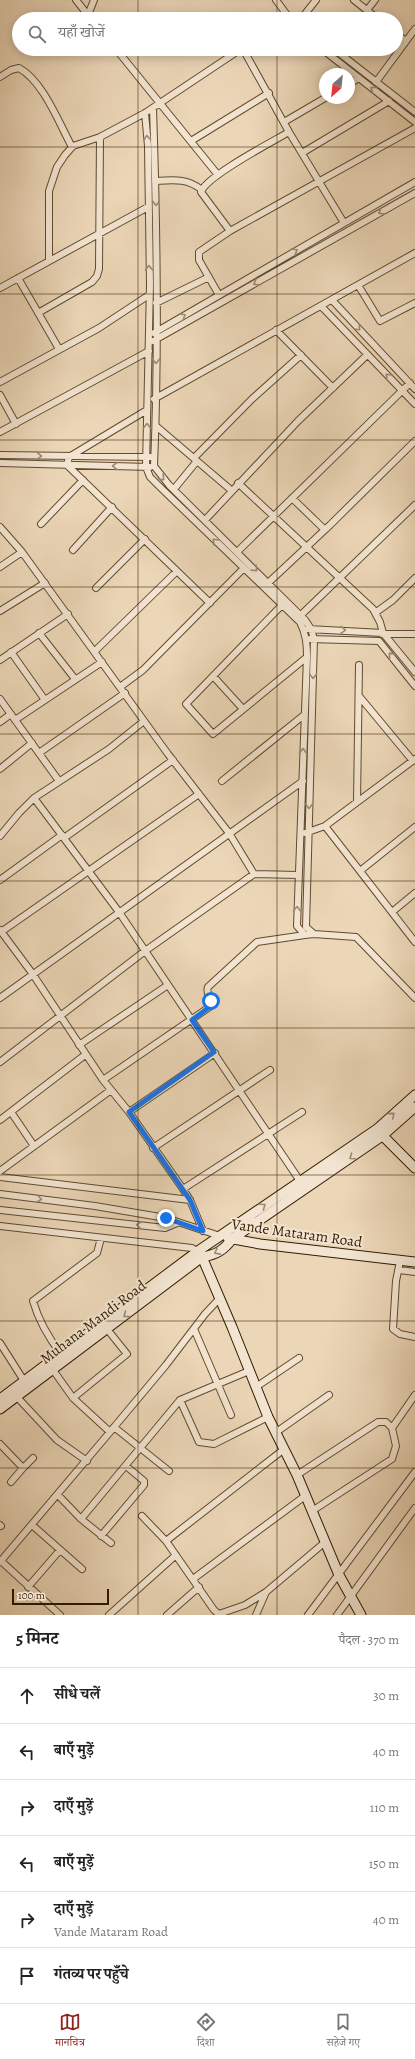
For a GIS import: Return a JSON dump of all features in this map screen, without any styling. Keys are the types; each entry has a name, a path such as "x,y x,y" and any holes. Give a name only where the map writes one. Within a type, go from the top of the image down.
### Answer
{"main road":[{"path":"0,1399 27,1385 61,1354 200,1254 220,1236 300,1181 379,1132 415,1095"},
{"path":"200,1254 216,1254 232,1239 415,1106"},
{"path":"379,1132 415,1168"},
{"name":"Vande Mataram Road","path":"220,1236 400,1266 415,1262"},
{"path":"200,1254 275,1433 297,1475 324,1543 339,1575 361,1615"},
{"name":"Muhana Mandi Road","path":"0,1409 17,1397 27,1385 53,1370 107,1329 200,1254"}],"street":[{"path":"76,0 86,12"},
{"path":"91,12 94,0"},
{"path":"276,0 285,12"},
{"path":"307,12 316,0"},
{"path":"354,0 369,12"},
{"path":"367,10 375,0"},
{"path":"403,45 415,29"},
{"path":"122,56 161,102 218,175"},
{"path":"49,261 49,191 57,167 72,147 90,139 100,137 145,113 231,56"},
{"path":"246,56 269,93 289,132 344,223"},
{"path":"331,56 415,122"},
{"path":"343,56 415,112"},
{"path":"376,82 395,56"},
{"path":"0,77 11,70 19,68 26,72 34,80 72,147"},
{"path":"355,80 359,78"},
{"path":"191,141 269,93"},
{"path":"302,153 389,101"},
{"path":"284,122 319,102"},
{"path":"153,108 155,181 156,426 151,457 146,467 150,477 243,569 300,622 304,630 307,639 307,657 297,926 305,935"},
{"path":"145,113 148,146 150,294 148,410 151,457 154,466 174,489 301,615 311,629 314,639 306,927 314,934"},
{"path":"219,295 199,260 199,252 230,231 415,128"},
{"path":"230,231 201,192 203,186 218,175 289,132"},
{"path":"38,313 92,282 100,269 100,137"},
{"path":"155,181 182,180 192,183 202,190"},
{"path":"149,336 415,182"},
{"path":"149,343 415,193"},
{"path":"0,288 100,235 148,207"},
{"path":"148,403 415,253"},
{"path":"156,303 209,277"},
{"path":"18,278 59,349"},
{"path":"358,285 380,321 415,302"},
{"path":"0,382 99,328 150,294"},
{"path":"332,300 415,389"},
{"path":"321,306 415,404"},
{"path":"276,330 333,388"},
{"path":"0,432 149,351"},
{"path":"205,520 231,490 367,354"},
{"path":"174,489 195,460 247,405 300,355"},
{"path":"237,552 410,383"},
{"path":"0,395 16,424"},
{"path":"67,465 69,457 148,410"},
{"path":"156,426 231,490"},
{"path":"268,582 325,530 415,441"},
{"path":"0,455 151,457"},
{"path":"0,463 154,466"},
{"path":"67,465 210,603"},
{"path":"41,524 83,480"},
{"path":"238,483 372,609 383,633 415,672"},
{"path":"292,498 325,530"},
{"path":"301,615 415,505"},
{"path":"73,550 112,508"},
{"path":"0,527 22,552 95,651 144,721 229,833 254,874"},
{"path":"96,588 145,539"},
{"path":"0,567 22,552"},
{"path":"120,687 143,670 243,569"},
{"path":"95,651 177,571"},
{"path":"375,613 393,600 415,578"},
{"path":"0,611 45,583"},
{"path":"282,605 186,704 213,734 307,657"},
{"path":"0,660 68,614"},
{"path":"304,630 311,629 415,634"},
{"path":"39,633 76,679"},
{"path":"379,641 383,633"},
{"path":"307,639 379,641 415,686"},
{"path":"11,652 45,700"},
{"path":"15,720 102,662"},
{"path":"357,802 359,665"},
{"path":"213,676 243,709"},
{"path":"39,753 125,694"},
{"path":"300,832 308,833 325,826 414,760 359,696"},
{"path":"0,699 59,781"},
{"path":"0,722 11,714"},
{"path":"222,781 304,715"},
{"path":"0,836 34,798 109,749 144,721"},
{"path":"0,769 32,743"},
{"path":"0,880 173,760"},
{"path":"0,998 32,973 309,778"},
{"path":"199,794 89,872 1,931 3,939 32,973 85,1055 129,1112 183,1189 190,1200 203,1231"},
{"path":"34,798 119,912 270,1133 300,1181"},
{"path":"325,826 415,942"},
{"path":"360,871 415,827"},
{"path":"0,1062 145,951 254,874 298,875"},
{"path":"392,912 415,893"},
{"path":"103,1080 192,1020 212,1004 208,996 208,987 252,945 263,940 314,934 356,937 415,998"},
{"path":"79,1045 168,985"},
{"path":"129,1112 214,1052"},
{"path":"0,1120 85,1055"},
{"path":"153,1148 270,1070"},
{"path":"0,1171 111,1090"},
{"path":"11,1112 34,1146"},
{"path":"183,1189 302,1112"},
{"path":"0,1178 190,1200"},
{"name":"Vande Mataram Road","path":"0,1194 103,1207 166,1218 177,1223 220,1236"},
{"name":"Vande Mataram Road","path":"0,1210 165,1228 177,1223"},
{"path":"0,1226 192,1248 200,1254"},
{"path":"61,1354 47,1336 37,1316 33,1301 97,1253 101,1238"},
{"path":"415,1272 400,1266 396,1281 393,1329 400,1334 415,1337"},
{"path":"60,1615 1,1562 87,1461 219,1299"},
{"path":"73,1398 127,1354 107,1329"},
{"path":"194,1329 231,1415"},
{"path":"0,1343 2,1353 27,1385"},
{"path":"256,1387 299,1358"},
{"path":"53,1370 73,1398 110,1432"},
{"path":"81,1518 180,1400 249,1371"},
{"path":"275,1433 329,1395"},
{"path":"392,1428 415,1395"},
{"path":"17,1397 57,1440 87,1461"},
{"path":"180,1400 200,1442 214,1444 268,1417"},
{"path":"297,1475 378,1422 386,1422 392,1428 396,1446 392,1459 312,1511"},
{"path":"114,1427 169,1471"},
{"path":"0,1444 23,1468"},
{"path":"166,1541 283,1450"},
{"path":"11,1482 33,1458"},
{"path":"102,1536 144,1485 144,1481 126,1466"},
{"path":"308,1615 415,1472"},
{"path":"58,1495 81,1518 111,1543"},
{"path":"193,1578 305,1496"},
{"path":"338,1615 415,1508"},
{"path":"142,1516 166,1541 214,1610 220,1614 245,1605 266,1592 324,1543"},
{"path":"32,1525 82,1569"},
{"path":"28,1587 60,1550"},
{"path":"109,1615 176,1554"},
{"path":"167,1615 199,1587"},
{"path":"259,1613 266,1592"}],"route":[{"path":"166,1218 203,1231 190,1200 129,1112 214,1052 192,1020 211,1006 211,1001"}]}
